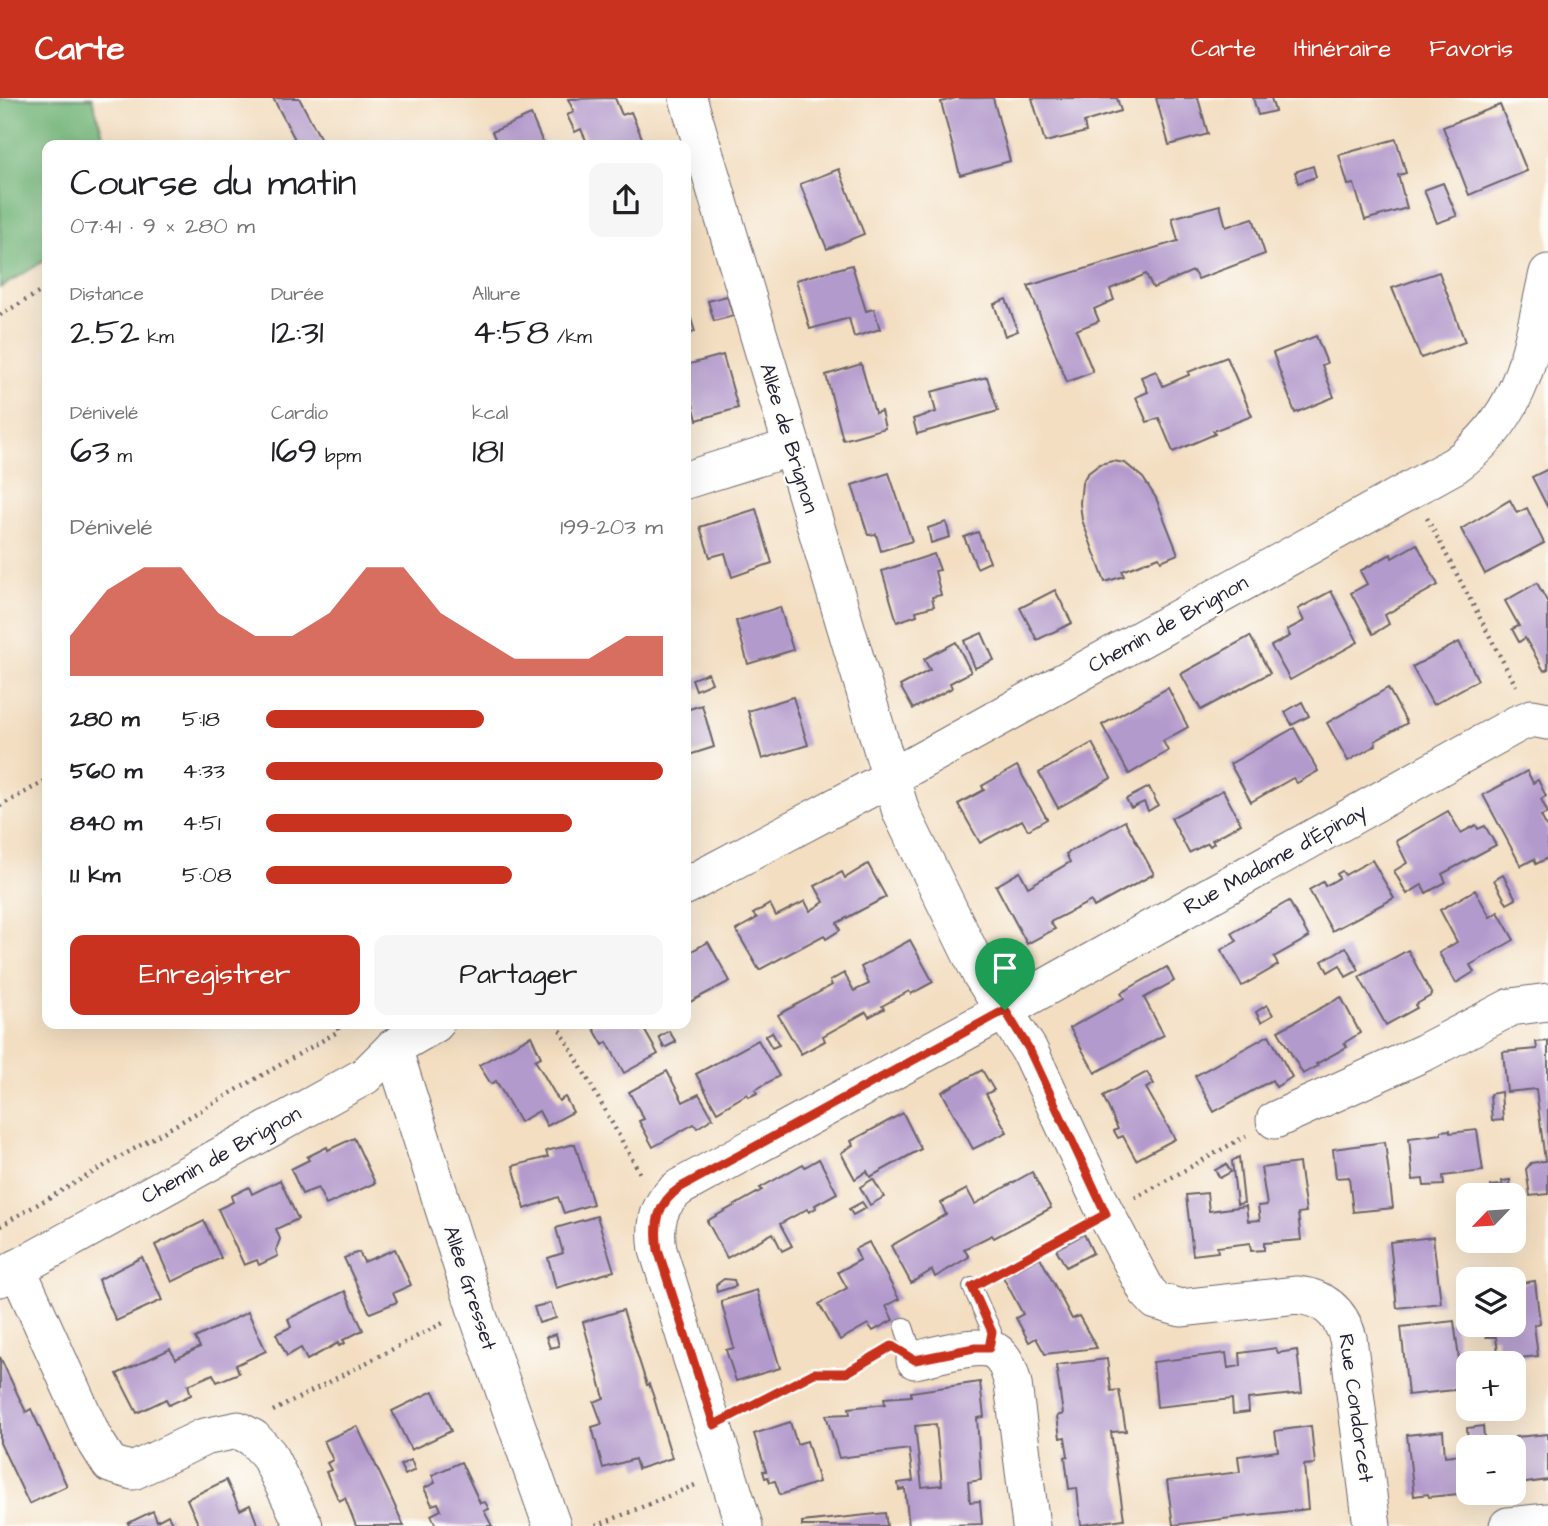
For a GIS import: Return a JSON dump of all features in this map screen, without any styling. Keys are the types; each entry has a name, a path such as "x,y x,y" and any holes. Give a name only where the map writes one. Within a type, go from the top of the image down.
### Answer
{"street":[{"name":"Allée de Brignon","path":"693,99 695,155 792,447 890,778"},
{"name":"Chemin de Brignon","path":"691,883 890,778 1455,465 1475,450 1502,419 1515,397 1548,273"},
{"path":"691,478 792,447"},
{"name":"Rue Madame d'Épinay","path":"660,1208 667,1198 681,1187 1005,1010 1517,724 1540,720"},
{"name":"Rue Condorcet","path":"890,778 901,812 980,973 1029,1049 1106,1214 1140,1280 1156,1301 1181,1308 1297,1295 1319,1300 1337,1313 1348,1338 1372,1526"},
{"path":"1275,1120 1425,1052 1511,1007 1548,1002"},
{"name":"Chemin de Brignon","path":"8,1273 365,1076 393,1048 426,1029"},
{"name":"Allée Gresset","path":"393,1048 475,1307 552,1526"},
{"path":"660,1208 655,1233 658,1250 744,1526"},
{"path":"8,1273 93,1437 110,1464 133,1471 204,1437 238,1430 253,1438 268,1454 304,1526"},
{"path":"910,1344 989,1348 999,1354 1007,1364 1013,1384 1031,1526"},
{"path":"1508,1526 1548,1521"}],"lane":[{"path":"972,1287 992,1332 989,1348"}],"path":[{"path":"0,315 42,291"},
{"path":"1412,489 1540,720"},
{"path":"0,806 42,782"},
{"path":"0,1226 338,1029"},
{"path":"560,1029 660,1208"},
{"path":"972,1287 1275,1120"},
{"path":"238,1430 475,1307"},
{"path":"714,1425 814,1373 846,1373 892,1346 910,1344"},
{"path":"596,1526 727,1471"}],"green space":[{"path":"0,98 92,98 105,140 42,140 42,262 0,288"}],"building":[{"path":"273,98 299,98 321,140 295,140"},
{"path":"615,98 622,115 631,112 643,140 586,140 581,129 575,132 567,115 574,112 568,99"},
{"path":"956,98 993,98 1010,161 960,175 941,102"},
{"path":"1032,98 1117,98 1121,111 1084,122 1086,132 1045,142"},
{"path":"1156,98 1198,98 1208,134 1169,145"},
{"path":"1253,98 1271,98 1275,111 1258,115"},
{"path":"1500,105 1527,171 1469,195 1443,127"},
{"path":"531,115 542,140 496,140 492,132"},
{"path":"1396,139 1406,173 1398,175 1407,208 1365,220 1354,184 1348,185 1339,155"},
{"path":"1313,166 1316,177 1298,183 1295,172"},
{"path":"839,169 864,234 827,249 800,184"},
{"path":"1443,183 1457,216 1437,223 1424,190"},
{"path":"1220,205 1226,227 1253,218 1265,254 1198,279 1193,271 1153,288 1146,274 1110,289 1114,300 1094,309 1099,321 1076,330 1093,372 1067,382 1028,286 1178,241 1172,218"},
{"path":"852,265 866,311 874,309 880,329 854,337 849,318 810,329 796,280"},
{"path":"1439,272 1465,342 1421,358 1392,288"},
{"path":"727,296 733,316 714,321 708,301"},
{"path":"1006,299 1018,331 1005,336 994,304"},
{"path":"1316,336 1327,363 1322,365 1334,397 1295,413 1273,353"},
{"path":"723,355 738,408 697,420 691,397 691,364"},
{"path":"1227,357 1252,416 1213,431 1215,434 1173,452 1159,418 1147,422 1136,397 1148,392 1141,377 1156,371 1163,386 1189,375 1188,372"},
{"path":"861,364 875,413 881,411 885,428 843,440 826,375"},
{"path":"987,377 998,411 917,434 913,419 936,412 931,392"},
{"path":"1113,461 1125,463 1143,478 1156,498 1178,554 1161,561 1159,557 1122,571 1124,576 1105,582 1082,520 1080,503 1082,483 1087,474 1100,464"},
{"path":"1548,469 1548,508 1532,477"},
{"path":"889,473 912,541 881,551 876,534 868,535 852,485"},
{"path":"1510,500 1517,513 1527,508 1544,543 1485,574 1461,529"},
{"path":"756,509 772,563 732,577 725,553 710,557 700,527"},
{"path":"946,522 950,537 931,543 928,528"},
{"path":"978,532 990,562 977,568 964,537"},
{"path":"1417,544 1438,585 1385,615 1389,624 1373,634 1351,593 1367,584 1360,571"},
{"path":"934,554 940,570 935,571 941,595 932,597 934,606 916,611 917,615 897,622 882,571"},
{"path":"1537,583 1548,603 1548,669 1544,671 1525,638 1519,642 1512,629 1519,626 1505,601"},
{"path":"1055,590 1072,623 1037,640 1020,608"},
{"path":"1331,591 1358,642 1290,680 1271,646 1290,636 1287,630 1304,621 1298,609"},
{"path":"780,607 793,650 748,664 736,621"},
{"path":"982,633 994,660 975,668 964,641"},
{"path":"1250,636 1270,673 1201,710 1181,674"},
{"path":"956,642 971,672 950,683 952,688 913,709 900,686 930,670 924,659"},
{"path":"1459,642 1478,680 1433,705 1412,667"},
{"path":"708,673 712,683 696,690 692,679"},
{"path":"1168,688 1188,727 1163,741 1168,751 1129,774 1102,725"},
{"path":"1388,688 1407,723 1375,741 1376,745 1348,761 1327,723"},
{"path":"793,697 808,745 762,759 748,711"},
{"path":"1302,702 1309,716 1292,725 1285,712"},
{"path":"702,705 714,747 691,754 691,708"},
{"path":"1294,728 1318,771 1297,783 1293,778 1251,802 1230,764"},
{"path":"1092,743 1111,778 1058,808 1039,773"},
{"path":"1017,766 1047,819 1028,830 1022,820 980,843 958,804 984,790 982,786"},
{"path":"1527,771 1533,783 1538,780 1546,796 1541,799 1548,813 1541,816 1548,829 1548,858 1536,864 1534,859 1521,866 1483,795"},
{"path":"1149,787 1158,805 1148,811 1144,802 1131,808 1126,799"},
{"path":"1223,790 1241,824 1212,840 1214,843 1210,846 1208,843 1189,853 1171,818"},
{"path":"1448,811 1461,833 1476,825 1478,829 1485,826 1496,845 1442,874 1446,882 1426,893 1422,885 1407,894 1394,871 1407,863 1396,841"},
{"path":"1125,821 1154,874 1094,907 1091,901 1050,922 1055,929 1027,944 996,886 1020,872 1028,887 1070,862 1066,854"},
{"path":"1372,860 1394,898 1332,931 1309,890 1323,882 1325,886 1339,878 1337,874 1342,871 1345,875"},
{"path":"868,864 886,897 837,923 840,930 826,939 824,935 759,970 736,930 757,918 753,914 770,904 776,916 805,901 810,911 824,902 815,886 842,872 845,878"},
{"path":"1503,875 1516,899 1507,904 1494,880"},
{"path":"1475,890 1490,917 1498,912 1514,940 1470,965 1474,972 1456,983 1439,953 1457,942 1440,910"},
{"path":"1289,901 1309,937 1274,957 1278,965 1242,986 1221,950 1237,941 1232,933"},
{"path":"910,940 933,982 911,994 909,991 882,1006 884,1009 869,1017 866,1012 823,1036 825,1041 801,1054 778,1015 832,985 830,981 844,973 854,991 869,984 861,967"},
{"path":"708,942 730,981 691,1001 691,951"},
{"path":"1346,947 1359,970 1346,977 1340,965 1328,972 1322,961"},
{"path":"1408,950 1432,995 1415,1005 1417,1008 1386,1025 1359,977"},
{"path":"1167,967 1174,981 1144,998 1164,1035 1095,1073 1070,1028 1124,998 1121,993"},
{"path":"1341,997 1360,1033 1344,1043 1347,1047 1303,1074 1278,1031"},
{"path":"1267,1005 1273,1015 1261,1022 1256,1012"},
{"path":"594,1029 644,1029 658,1054 624,1073 607,1042 603,1045"},
{"path":"669,1031 676,1042 664,1048 659,1037"},
{"path":"772,1032 779,1045 772,1048 765,1036"},
{"path":"1269,1035 1292,1077 1276,1087 1272,1080 1214,1112 1195,1076"},
{"path":"531,1036 541,1057 535,1060 559,1101 565,1097 573,1112 547,1126 539,1111 520,1122 496,1081 491,1084 479,1065"},
{"path":"758,1040 779,1076 755,1090 757,1093 749,1097 747,1094 717,1112 696,1074"},
{"path":"1548,1041 1548,1194 1530,1196 1526,1169 1531,1163 1545,1161 1536,1089 1507,1092 1503,1052 1537,1049 1536,1042"},
{"path":"982,1070 994,1090 986,1094 1007,1132 973,1149 942,1092"},
{"path":"667,1071 683,1102 699,1094 713,1118 697,1128 694,1124 653,1147 639,1121 644,1119 629,1092"},
{"path":"1147,1072 1154,1084 1146,1088 1175,1139 1136,1160 1123,1136 1118,1138 1114,1131 1118,1129 1103,1096"},
{"path":"1501,1092 1503,1120 1492,1121 1490,1094"},
{"path":"903,1113 921,1149 870,1177 867,1171 855,1179 841,1153 853,1145 851,1141"},
{"path":"1450,1130 1450,1133 1477,1130 1483,1171 1443,1176 1444,1185 1424,1186 1423,1179 1413,1180 1409,1138 1441,1134 1441,1131"},
{"path":"354,1138 375,1183 326,1205 318,1188 302,1194 291,1169 327,1147 328,1150"},
{"path":"1385,1142 1393,1208 1353,1212 1349,1177 1336,1178 1333,1149"},
{"path":"575,1144 593,1204 564,1213 558,1197 525,1209 513,1166 548,1157 546,1151"},
{"path":"1239,1157 1244,1203 1237,1204 1232,1161"},
{"path":"819,1159 837,1193 815,1205 816,1208 809,1212 807,1209 780,1224 792,1246 782,1251 773,1233 727,1258 707,1221 803,1164 805,1167"},
{"path":"1299,1163 1306,1212 1298,1213 1301,1240 1264,1243 1264,1250 1251,1251 1250,1243 1217,1247 1218,1252 1193,1255 1186,1195 1207,1193 1209,1211 1246,1206 1248,1221 1260,1220 1258,1206 1267,1205 1261,1168"},
{"path":"1226,1164 1231,1172 1220,1178 1215,1170"},
{"path":"1032,1172 1051,1208 994,1238 992,1235 964,1249 969,1257 935,1277 932,1270 911,1283 891,1246 946,1214 941,1203 967,1189 975,1204"},
{"path":"873,1179 884,1197 870,1205 860,1187"},
{"path":"280,1180 298,1219 276,1229 280,1239 276,1250 278,1256 259,1265 257,1260 244,1265 218,1209 233,1202 231,1196 249,1187 252,1194"},
{"path":"862,1202 866,1208 853,1215 849,1209"},
{"path":"597,1216 614,1271 556,1288 548,1258 563,1253 556,1228"},
{"path":"204,1221 221,1258 172,1282 155,1245"},
{"path":"1084,1234 1093,1253 1066,1267 1056,1249"},
{"path":"1433,1237 1441,1303 1397,1308 1390,1242"},
{"path":"869,1242 899,1299 886,1306 893,1320 873,1331 868,1324 840,1340 819,1304 847,1288 838,1272 860,1260 855,1249"},
{"path":"395,1249 411,1285 393,1293 397,1302 370,1313 344,1258 359,1252 364,1262"},
{"path":"142,1257 162,1300 116,1321 98,1280"},
{"path":"1040,1257 1072,1319 1079,1316 1097,1348 1045,1354 1036,1338 1029,1342 1016,1318 1023,1314 1003,1277"},
{"path":"724,1279 734,1280 736,1286 717,1292 716,1285"},
{"path":"1535,1281 1540,1323 1534,1325 1538,1356 1526,1357 1526,1351 1498,1351 1496,1337 1526,1337 1526,1282"},
{"path":"757,1290 780,1368 736,1381 726,1350 734,1348 721,1301"},
{"path":"345,1291 363,1330 343,1340 345,1343 339,1346 338,1343 307,1360 301,1348 287,1356 276,1334 291,1327 288,1319"},
{"path":"551,1303 556,1318 539,1323 534,1307"},
{"path":"623,1310 672,1458 638,1469 635,1459 603,1468 592,1427 602,1424 594,1402 604,1398 583,1322"},
{"path":"248,1312 266,1351 236,1365 239,1373 217,1382 213,1374 188,1385 191,1395 169,1405 166,1399 137,1413 117,1374 170,1349 176,1359 200,1347 195,1338"},
{"path":"1454,1321 1458,1351 1456,1390 1408,1395 1401,1327"},
{"path":"556,1334 559,1346 550,1348 546,1337"},
{"path":"1276,1348 1278,1353 1297,1350 1302,1393 1248,1399 1249,1412 1233,1414 1232,1399 1157,1407 1153,1362 1226,1353 1228,1368 1241,1366 1240,1353"},
{"path":"0,1357 26,1412 31,1409 67,1486 29,1504 0,1443"},
{"path":"1107,1359 1111,1391 1119,1390 1126,1431 1111,1432 1124,1519 1081,1525 1077,1488 1069,1489 1065,1437 1060,1438 1057,1416 1063,1414 1056,1365"},
{"path":"980,1382 984,1417 977,1418 981,1480 968,1482 970,1502 980,1501 982,1524 909,1526 905,1489 899,1490 898,1483 913,1481 909,1449 839,1458 826,1415 850,1414 849,1408 885,1404 884,1398 911,1396 911,1392","holes":["936,1424 942,1485 922,1487 915,1426"]},
{"path":"433,1391 451,1431 411,1450 392,1411"},
{"path":"790,1422 797,1444 807,1441 819,1482 780,1495 775,1481 770,1482 768,1477 765,1478 763,1471 766,1471 754,1434"},
{"path":"357,1426 404,1526 356,1526 345,1498 339,1501 326,1472 331,1470 327,1463 333,1460 324,1441"},
{"path":"1311,1426 1315,1464 1304,1465 1308,1509 1173,1525 1167,1481 1240,1472 1238,1456 1278,1451 1275,1431"},
{"path":"1483,1426 1484,1435 1468,1435 1467,1428"},
{"path":"1443,1431 1445,1456 1456,1455 1456,1494 1414,1496 1407,1435"},
{"path":"1548,1434 1548,1480 1526,1483 1526,1436"},
{"path":"411,1460 415,1470 405,1475 400,1465"},
{"path":"461,1462 480,1503 485,1502 489,1509 484,1511 492,1526 436,1526 431,1515 441,1510 438,1503 432,1505 424,1488 435,1483 432,1475"},
{"path":"226,1480 240,1510 250,1505 258,1526 199,1526 187,1499"},
{"path":"153,1511 157,1521 168,1515 174,1526 129,1526 128,1523"},
{"path":"885,1513 887,1526 802,1526 802,1522"}],"route":[{"path":"1005,1010 1029,1049 1106,1214 972,1287 992,1332 989,1348 974,1348 915,1360 892,1346 846,1373 814,1373 714,1425 658,1250 655,1233 657,1218 667,1198 681,1187 1005,1010"}]}
